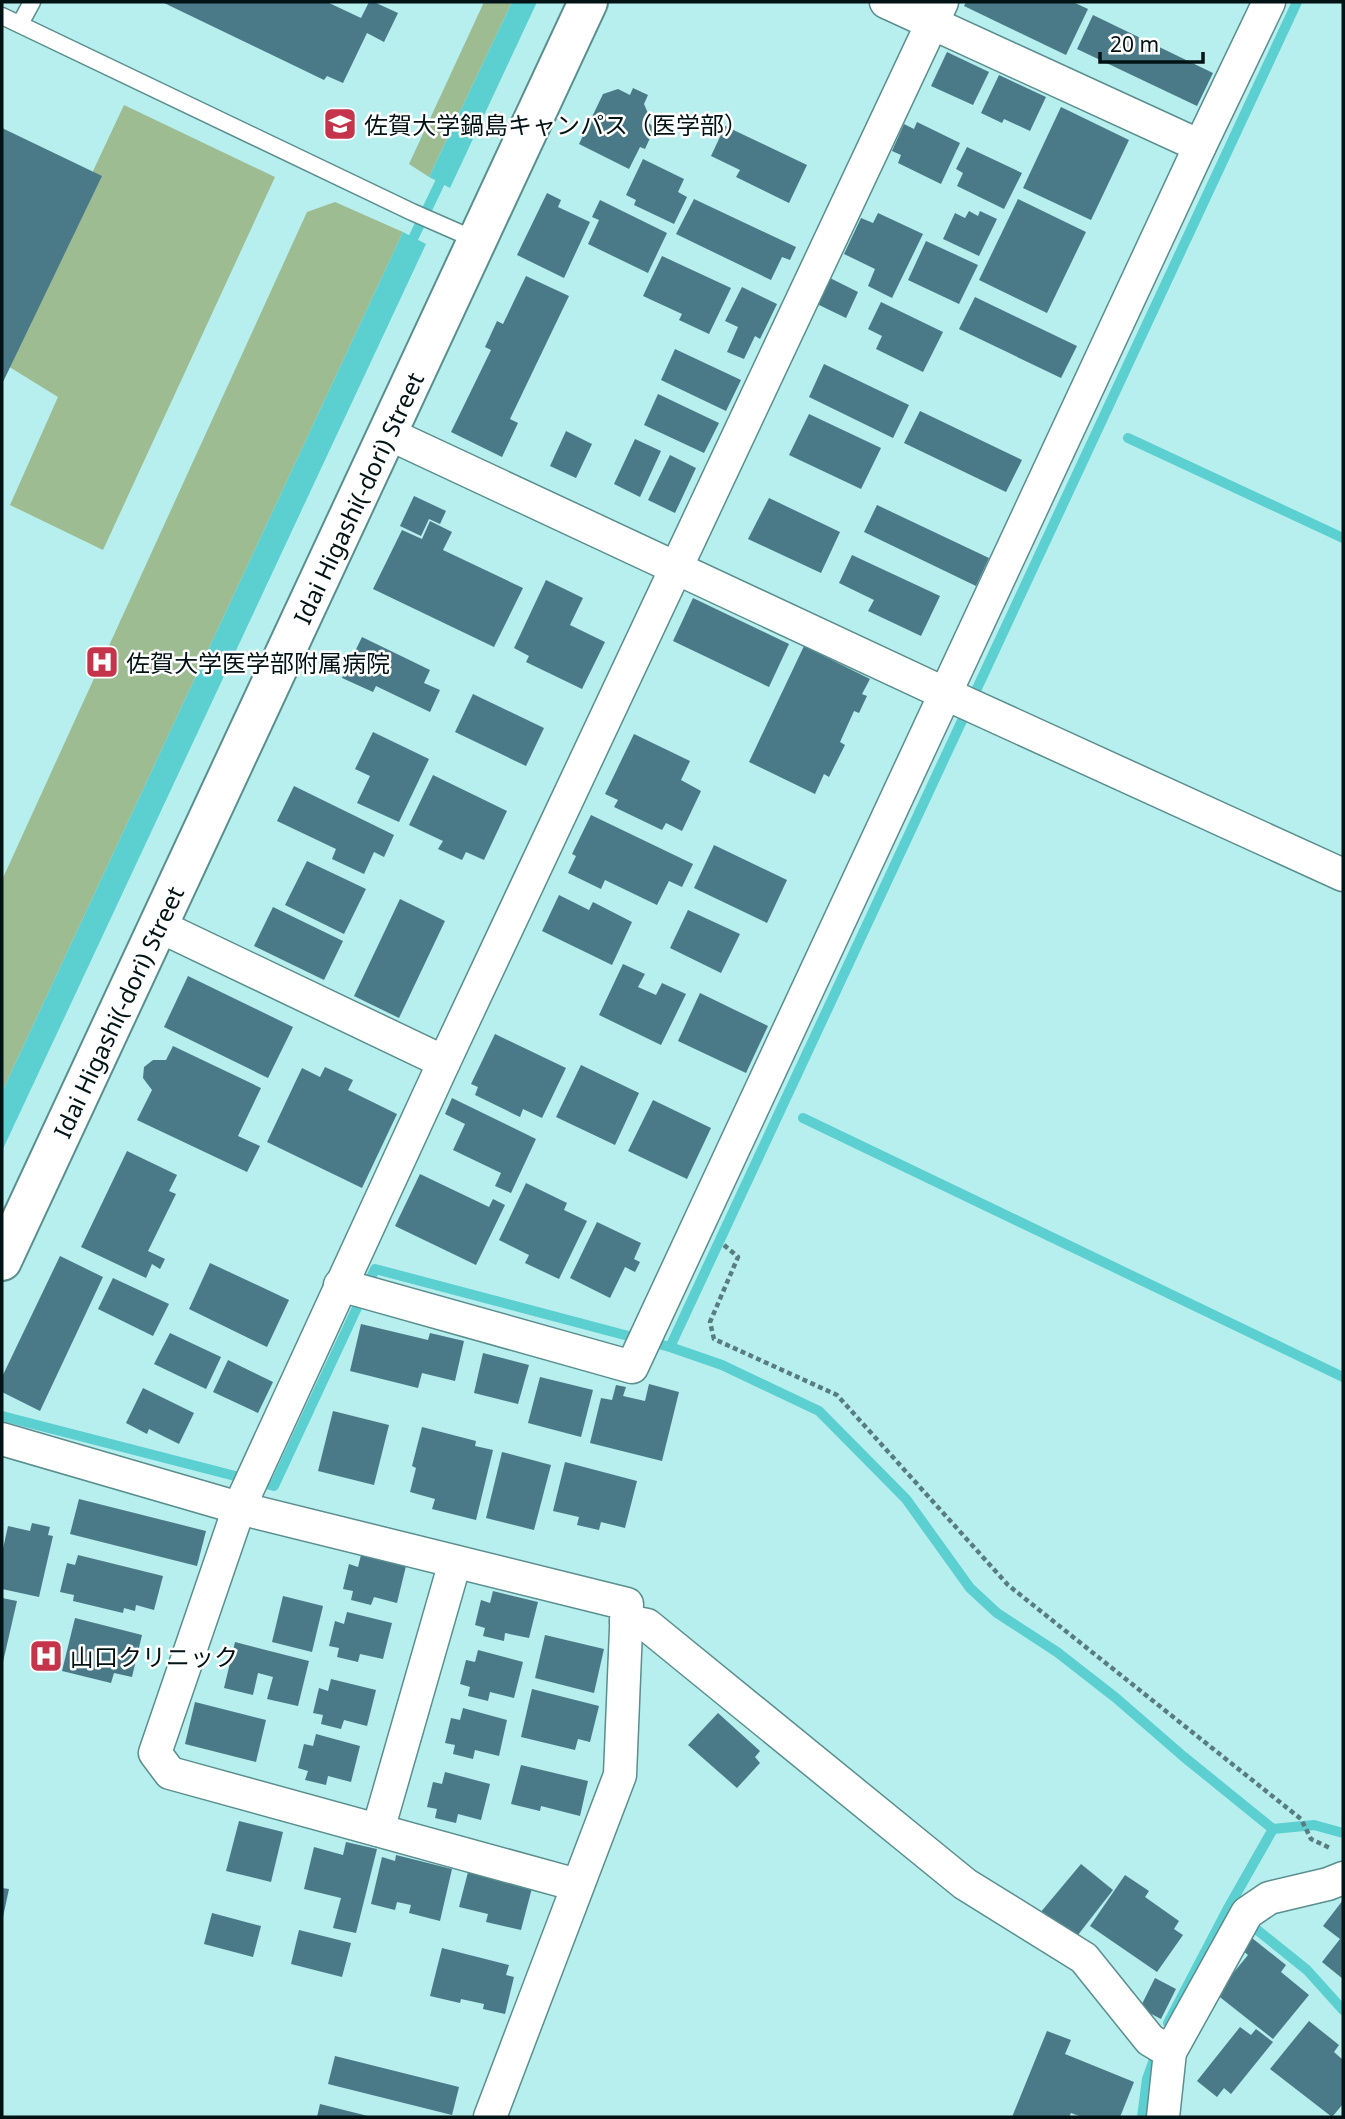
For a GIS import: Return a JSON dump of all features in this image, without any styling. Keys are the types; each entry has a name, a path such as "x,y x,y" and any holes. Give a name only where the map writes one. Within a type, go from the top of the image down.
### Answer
{"street":[{"name":"Idai Higashi(-dori) Street","path":"2,1261 389,434 461,233 588,2"},
{"path":"886,2 937,13 1200,146"},
{"path":"355,1290 632,1367 961,701 1200,146 1269,2"},
{"path":"577,1885 170,1773 155,1753 247,1489 355,1290 444,1062 937,13"},
{"path":"389,434 961,701 1343,875"},
{"path":"159,926 444,1062"},
{"path":"2,1439 247,1489 455,1562 626,1604 620,1775 490,2117"},
{"path":"378,1830 455,1562"},
{"path":"626,1621 646,1625 965,1884 1084,1958 1160,2046"},
{"path":"1163,2117 1160,2046 1247,1913 1269,1898 1343,1878"}],"lane":[{"path":"20,24 32,2"},
{"path":"2,16 461,233"}],"path":[{"path":"730,1248 738,1257 710,1322 714,1339 837,1395 1008,1585 1301,1819 1311,1839"}],"green space":[{"path":"484,2 512,2 429,177 409,164"},
{"path":"124,105 275,177 103,550 10,505 58,397 3,363"},
{"path":"335,202 403,232 2,1092 2,880 307,212"}],"water":[{"path":"512,2 537,2 450,188 429,177"},
{"path":"403,232 426,244 2,1151 2,1092"}],"building":[{"path":"162,2 327,2 361,18 369,2 374,2 398,13 384,42 367,33 343,83 327,76 324,80"},
{"path":"966,2 1073,2 1088,9 1066,55 964,6"},
{"path":"1093,15 1213,73 1197,106 1077,49"},
{"path":"947,52 989,72 973,105 931,86"},
{"path":"999,75 1046,97 1030,131 1004,119 1002,123 981,113"},
{"path":"633,88 648,95 644,104 650,118 648,123 655,127 645,149 640,147 629,169 579,144 603,94 618,89 630,95"},
{"path":"1061,107 1129,140 1091,220 1023,188"},
{"path":"917,122 960,143 941,184 898,163 901,155 892,151 904,124 914,129"},
{"path":"725,126 807,165 789,203 736,177 740,170 711,156"},
{"path":"2,128 102,176 2,384"},
{"path":"967,147 1022,173 1004,209 957,186 963,173 956,169"},
{"path":"643,159 684,179 678,192 687,197 674,224 634,205 636,200 626,195"},
{"path":"547,193 561,200 558,207 590,222 564,278 517,255"},
{"path":"694,199 796,247 790,260 782,257 771,280 676,234"},
{"path":"1018,199 1086,232 1047,313 979,280"},
{"path":"600,200 667,233 648,273 588,244 599,220 592,217"},
{"path":"969,211 978,216 980,211 997,219 979,256 943,239 955,213 965,218"},
{"path":"878,213 923,234 892,298 868,286 875,269 844,254 861,218 873,223"},
{"path":"926,241 978,265 959,304 908,280"},
{"path":"662,256 731,288 709,334 679,320 682,314 643,296"},
{"path":"526,276 569,296 510,419 518,423 502,457 451,432 491,350 485,347 497,321 503,324"},
{"path":"830,278 858,292 846,318 817,304"},
{"path":"742,287 777,304 760,339 755,336 744,359 727,352 738,327 725,321"},
{"path":"975,297 1077,346 1061,378 959,329"},
{"path":"881,302 943,332 923,372 876,349 882,336 868,329"},
{"path":"675,349 741,380 726,411 661,380"},
{"path":"824,364 909,405 893,438 809,397"},
{"path":"658,394 719,423 704,453 644,425"},
{"path":"920,411 1022,460 1006,492 904,443"},
{"path":"809,414 881,448 861,489 789,455"},
{"path":"566,431 592,444 576,478 550,466"},
{"path":"635,439 661,451 640,497 614,484"},
{"path":"670,455 696,468 675,513 648,500"},
{"path":"414,496 446,511 440,524 429,519 421,536 400,526"},
{"path":"769,498 840,532 821,573 748,539"},
{"path":"877,505 989,558 976,586 864,532"},
{"path":"430,521 452,532 443,550 523,588 494,647 373,589 402,530 422,539"},
{"path":"852,555 940,596 921,636 868,611 874,600 839,583"},
{"path":"546,580 583,598 570,625 605,642 582,689 526,662 529,656 514,648"},
{"path":"693,598 789,644 769,687 673,641"},
{"path":"362,637 430,670 424,683 440,690 430,712 376,686 373,692 342,678"},
{"path":"804,646 870,679 862,694 867,696 859,713 854,711 840,742 845,745 829,777 824,774 815,794 749,762"},
{"path":"473,694 544,728 526,766 455,732"},
{"path":"373,732 429,759 399,822 357,803 370,776 355,769"},
{"path":"634,734 690,761 681,780 701,791 682,831 666,823 662,830 614,807 618,800 605,794"},
{"path":"433,775 507,811 484,860 466,852 462,860 438,849 443,841 409,825"},
{"path":"294,786 394,835 384,857 374,852 364,874 332,859 336,849 277,821"},
{"path":"591,815 693,864 682,887 669,881 657,905 605,880 601,889 568,873 576,856 572,854"},
{"path":"714,845 787,880 767,923 694,888"},
{"path":"307,861 366,889 344,934 285,905"},
{"path":"559,895 589,910 593,902 632,922 612,965 542,931"},
{"path":"400,899 445,921 399,1018 354,996"},
{"path":"273,907 343,941 324,980 254,946"},
{"path":"688,910 740,934 721,973 670,948"},
{"path":"623,964 645,974 638,987 656,995 662,983 686,994 661,1045 599,1015"},
{"path":"188,976 293,1027 268,1078 164,1027"},
{"path":"700,993 768,1026 746,1073 678,1041"},
{"path":"495,1034 566,1068 542,1118 523,1109 520,1117 475,1095 478,1087 471,1084"},
{"path":"173,1046 261,1088 238,1136 260,1146 247,1172 137,1120 152,1090 143,1078 144,1067 153,1060 166,1060"},
{"path":"581,1065 639,1093 615,1145 556,1117"},
{"path":"325,1067 353,1080 348,1090 397,1114 362,1188 267,1142 302,1068 320,1077"},
{"path":"452,1098 536,1139 511,1193 495,1186 501,1173 453,1150 465,1124 445,1114"},
{"path":"653,1100 711,1128 687,1179 628,1151"},
{"path":"127,1151 177,1175 169,1191 176,1194 148,1251 165,1259 160,1269 152,1264 146,1278 81,1247"},
{"path":"420,1174 489,1207 493,1199 505,1205 476,1265 395,1226"},
{"path":"526,1183 567,1203 564,1210 587,1221 559,1279 525,1263 529,1255 499,1240"},
{"path":"597,1222 641,1243 634,1259 640,1262 635,1272 625,1267 610,1298 570,1278"},
{"path":"60,1256 103,1277 40,1411 2,1392 2,1377"},
{"path":"210,1263 289,1300 267,1347 189,1309"},
{"path":"113,1278 169,1304 153,1336 98,1309"},
{"path":"361,1324 428,1340 430,1333 464,1341 455,1381 422,1373 418,1388 350,1371"},
{"path":"170,1333 221,1357 206,1389 154,1364"},
{"path":"483,1353 529,1365 518,1404 474,1393"},
{"path":"228,1360 273,1382 258,1413 213,1392"},
{"path":"540,1377 593,1390 581,1437 528,1423"},
{"path":"649,1384 679,1392 662,1461 590,1443 601,1398 612,1400 616,1385 626,1387 623,1396 645,1401"},
{"path":"143,1388 194,1413 179,1444 149,1429 147,1434 126,1423"},
{"path":"333,1411 389,1425 374,1485 318,1471"},
{"path":"422,1427 476,1441 475,1446 493,1450 476,1520 432,1509 435,1499 410,1492 416,1468 412,1466"},
{"path":"502,1452 551,1465 534,1530 486,1518"},
{"path":"565,1462 637,1481 625,1528 601,1522 599,1530 577,1525 579,1517 553,1511"},
{"path":"79,1499 206,1531 197,1566 70,1534"},
{"path":"32,1523 50,1527 48,1535 53,1536 39,1597 2,1589 2,1553 8,1526 30,1531"},
{"path":"78,1555 163,1576 154,1610 136,1605 135,1611 124,1608 123,1613 73,1601 74,1595 60,1592 67,1563 75,1565"},
{"path":"361,1555 406,1566 397,1603 374,1597 371,1605 351,1600 353,1591 343,1589 349,1564 358,1567"},
{"path":"493,1591 538,1602 529,1638 505,1633 504,1641 483,1636 485,1628 475,1625 481,1600 490,1603"},
{"path":"283,1596 323,1606 312,1652 272,1642"},
{"path":"2,1598 17,1601 3,1662 2,1662"},
{"path":"347,1612 392,1623 383,1659 360,1654 358,1662 337,1657 339,1648 329,1646 335,1621 344,1624"},
{"path":"75,1618 142,1635 132,1677 114,1673 111,1683 62,1671"},
{"path":"545,1635 604,1649 594,1693 535,1678"},
{"path":"235,1642 309,1661 298,1706 267,1699 273,1677 258,1673 253,1695 224,1688"},
{"path":"478,1650 523,1662 514,1698 490,1692 488,1701 468,1696 470,1687 460,1684 466,1660 475,1662"},
{"path":"331,1679 376,1690 367,1726 344,1720 341,1729 321,1724 323,1715 313,1713 319,1688 328,1691"},
{"path":"532,1689 599,1706 590,1742 578,1739 575,1750 521,1737"},
{"path":"195,1702 266,1720 256,1762 185,1744"},
{"path":"463,1708 507,1720 499,1756 475,1750 473,1759 453,1754 455,1745 445,1743 451,1718 460,1720"},
{"path":"718,1713 760,1751 755,1757 760,1763 737,1788 688,1745"},
{"path":"316,1734 360,1746 351,1782 328,1776 326,1785 305,1780 308,1771 298,1768 304,1744 313,1746"},
{"path":"521,1765 588,1781 580,1816 541,1806 540,1811 511,1804"},
{"path":"445,1772 490,1784 481,1820 458,1814 456,1823 435,1818 437,1809 427,1807 433,1782 442,1784"},
{"path":"239,1821 283,1832 271,1882 226,1871"},
{"path":"346,1842 377,1849 356,1933 333,1928 341,1898 304,1889 314,1847 343,1855"},
{"path":"396,1855 452,1869 440,1921 409,1913 411,1905 397,1902 395,1910 371,1904 382,1857 395,1861"},
{"path":"1081,1864 1113,1890 1074,1940 1040,1913"},
{"path":"468,1872 532,1888 521,1930 486,1922 488,1914 459,1907"},
{"path":"1125,1875 1149,1891 1145,1897 1179,1921 1174,1929 1183,1935 1157,1972 1090,1926"},
{"path":"2,1888 9,1889 3,1917 2,1917"},
{"path":"1343,1900 1343,1979 1322,1962 1340,1939 1323,1926"},
{"path":"212,1913 261,1926 253,1957 204,1944"},
{"path":"299,1930 351,1943 342,1977 291,1964"},
{"path":"1252,1938 1286,1965 1281,1972 1309,1995 1273,2039 1216,1994 1248,1955 1242,1950"},
{"path":"442,1948 509,1965 506,1975 514,1977 505,2014 483,2009 484,2004 461,1999 460,2003 430,1996"},
{"path":"1155,1978 1176,1989 1161,2019 1140,2008"},
{"path":"1309,2021 1339,2045 1334,2052 1343,2060 1343,2104 1332,2117 1270,2069"},
{"path":"1240,2027 1251,2035 1256,2029 1273,2042 1231,2094 1224,2088 1217,2097 1197,2081"},
{"path":"1047,2031 1071,2040 1065,2054 1134,2082 1120,2117 1082,2117 1071,2113 1069,2117 1012,2117"},
{"path":"335,2056 459,2087 452,2115 328,2084"},
{"path":"320,2104 368,2116 368,2117 317,2117"}],"waterway":[{"path":"670,1347 1297,2"},
{"path":"408,249 445,172"},
{"path":"1128,438 1343,538"},
{"path":"803,1118 1343,1377"},
{"path":"2,1416 274,1486 375,1269 670,1347 722,1365 819,1411 906,1499 970,1588 997,1613 1057,1652 1116,1698 1273,1829 1314,1825 1343,1833"},
{"path":"1168,2023 1273,1829"},
{"path":"1256,1929 1307,1970 1343,2010"},
{"path":"1142,2117 1147,2079 1157,2051"}],"place":[{"name":"佐賀大学鍋島キャンパス（医学部）","path":"340,124"},
{"name":"佐賀大学医学部附属病院","path":"102,662"},
{"name":"山口クリニック","path":"46,1656"}]}
